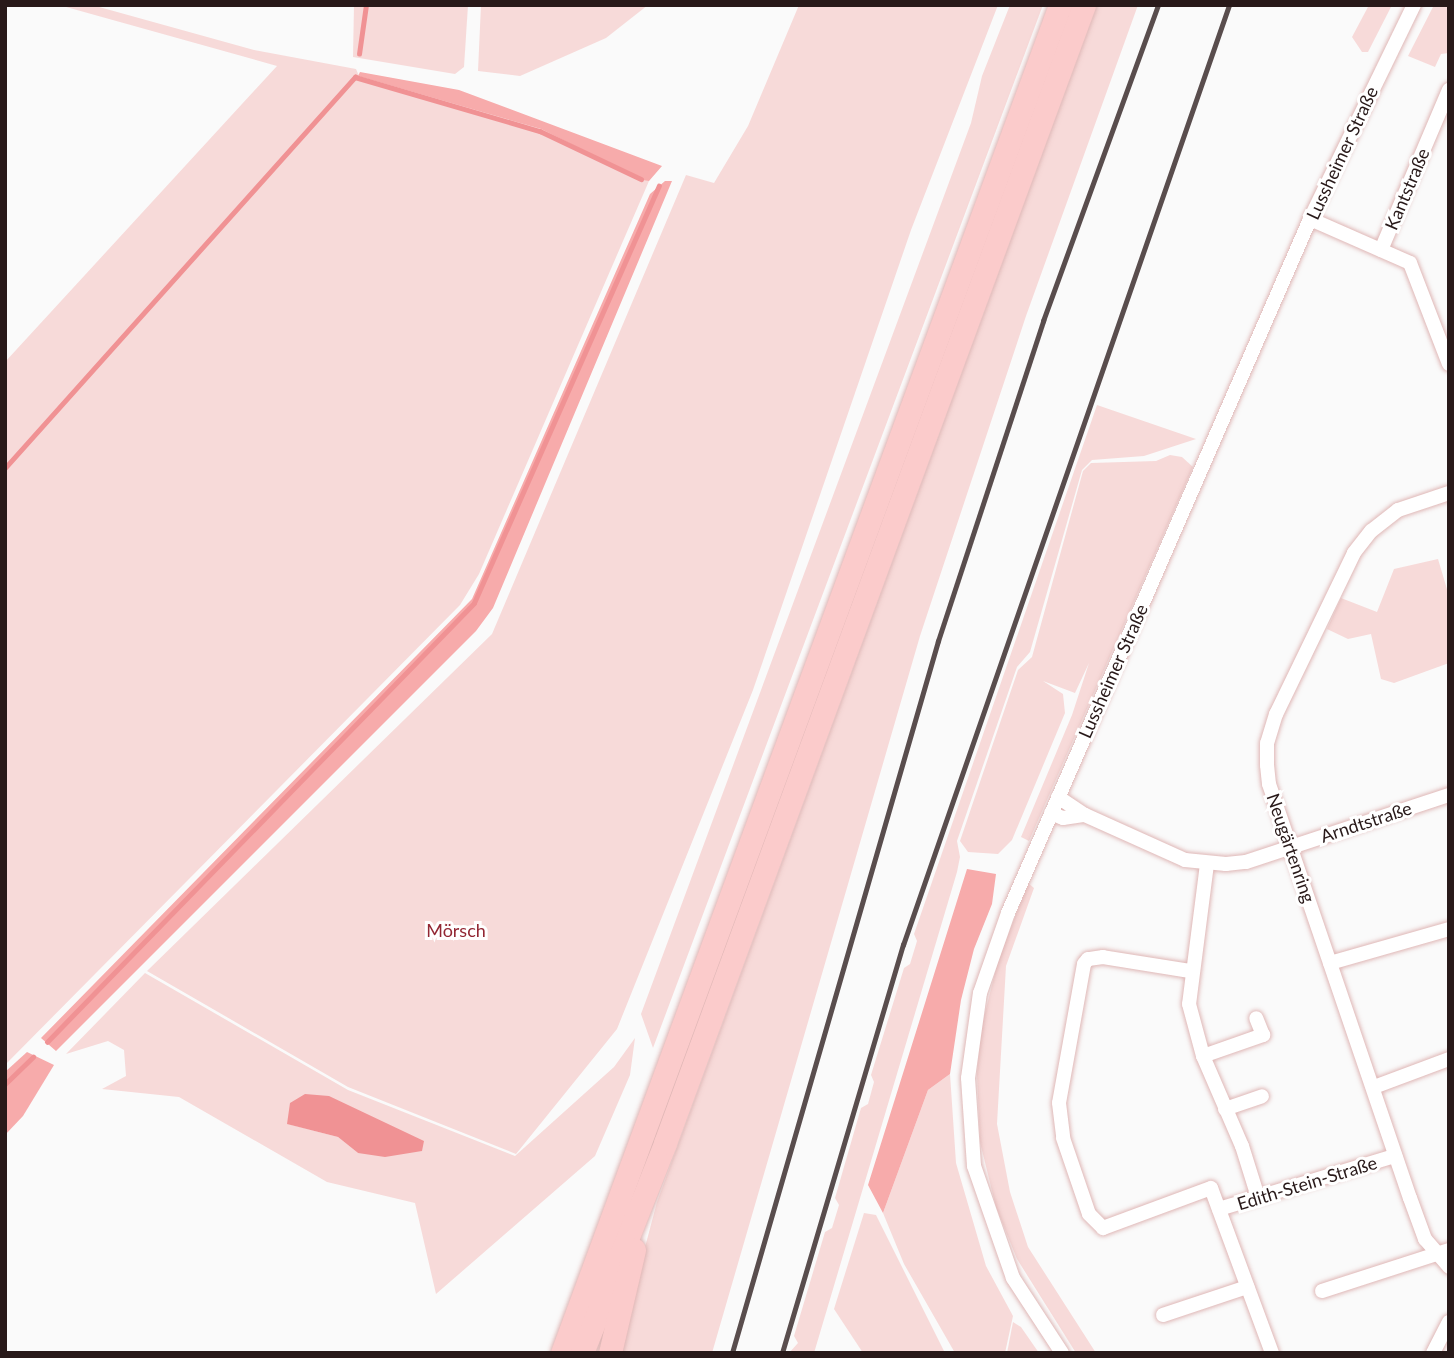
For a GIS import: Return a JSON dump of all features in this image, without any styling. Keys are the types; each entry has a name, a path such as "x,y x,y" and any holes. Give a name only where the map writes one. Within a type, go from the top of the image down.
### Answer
{"highway":[{"path":"562,1353 1060,5"},
{"path":"582,1353 665,1143 1084,5"},
{"path":"611,1353 665,1143"}],"street":[{"name":"Lussheimer Straße","path":"1062,1353 1013,1278 986,1210 974,1166 968,1078 980,993 992,953 1051,813 1310,219 1414,5"},
{"name":"Kantstraße","path":"1381,250 1449,90"},
{"path":"1310,219 1413,267 1449,364"},
{"name":"Neugärtenring","path":"1449,493 1398,510 1371,531 1354,553 1283,699 1267,743 1269,784 1374,1087 1395,1156 1425,1239 1443,1253 1449,1267"},
{"name":"Arndtstraße","path":"1058,797 1085,815 1185,860 1207,864 1246,862 1449,795"},
{"name":"Arndtstraße","path":"1051,813 1063,818 1085,815"},
{"path":"1207,864 1190,971 1189,1004 1203,1056 1258,1197"},
{"path":"1330,963 1449,929"},
{"name":"Edith-Stein-Straße","path":"1190,971 1088,958 1080,973 1060,1121 1089,1214 1103,1228 1211,1188 1272,1353"},
{"path":"1203,1056 1263,1035 1256,1018"},
{"path":"1374,1087 1449,1059"},
{"path":"1225,1109 1262,1096"},
{"name":"Edith-Stein-Straße","path":"1219,1209 1395,1156"},
{"path":"1322,1291 1443,1253"},
{"path":"1163,1315 1247,1287"},
{"path":"1433,1353 1449,1322"}],"green space":[{"path":"59,5 92,5 254,50 356,69 359,76 541,129 649,181 479,574 460,605 5,1065 5,362 277,66"},
{"path":"354,5 468,5 464,67 455,74 353,57"},
{"path":"481,5 648,5 606,38 520,76 478,71"},
{"name":"Mörsch","path":"799,5 998,5 911,230 753,690 617,1029 516,1154 348,1087 147,971 492,634 686,175 714,183 748,126"},
{"path":"1010,5 1043,5 653,1048 641,1014 971,123 982,76"},
{"path":"1097,5 1138,5 1026,316 920,636 712,1353 617,1353 657,1202"},
{"path":"1369,5 1392,5 1368,52 1362,52 1352,37"},
{"path":"1434,5 1449,5 1449,53 1441,54 1435,67 1408,56"},
{"path":"1097,405 1196,439 1144,456 1092,460 1082,470 1030,652 1017,667 957,841 960,857 957,872 814,1353 789,1353 798,1343 794,1336 825,1232 832,1228 839,1205 835,1198 861,1108 868,1104 874,1082 871,1075 904,968 910,964 917,941 914,934"},
{"path":"1170,455 1182,457 1193,467 1029,841 1021,837 1072,715 1089,663 1075,693 1043,681 1063,694 1065,713 1012,840 998,854 968,852 960,841 1018,670 1032,657 1083,471 1091,463 1156,461"},
{"path":"1438,559 1449,596 1449,663 1394,683 1381,679 1371,634 1348,639 1327,629 1341,598 1377,612 1394,569"},
{"path":"1028,883 1034,888 1006,966 997,1124 1010,1192 1028,1247 1096,1353 1076,1353 1017,1259 996,1207 980,1142 977,1074 981,1029 998,961"},
{"path":"145,973 348,1090 515,1156 614,1067 635,1038 630,1075 595,1156 436,1294 415,1203 327,1182 179,1097 102,1089 126,1076 124,1050 108,1041 66,1054","holes":["288,1124 422,1151 358,1153 338,1137"]},
{"path":"950,1074 956,1163 986,1266 1013,1316 1005,1353 955,1353 904,1264 883,1213 928,1090"},
{"path":"864,1213 876,1215 945,1353 863,1353 834,1309"},
{"path":"1013,1322 1021,1327 1039,1353 1007,1353"}],"shaded area":[{"path":"360,72 459,90 662,166 649,181 643,180 541,129 358,76"},
{"path":"665,181 672,181 493,608 476,631 56,1051 41,1038 472,599 650,194"},
{"path":"967,869 996,874 992,904 974,949 961,1000 950,1074 928,1090 883,1213 868,1185"},
{"path":"27,1052 54,1065 23,1116 5,1135 5,1072"},
{"path":"305,1094 329,1096 424,1141 422,1151 385,1157 358,1153 338,1137 287,1124 290,1103"}],"waterway":[{"path":"359,54 366,5"},
{"path":"5,468 355,77 540,131 641,179"},
{"path":"47,1042 474,603 659,186"},
{"path":"5,1084 33,1057"}],"railway":[{"path":"732,1353 938,641 1043,321 1158,5"},
{"path":"782,1353 903,945 1229,5"}]}
